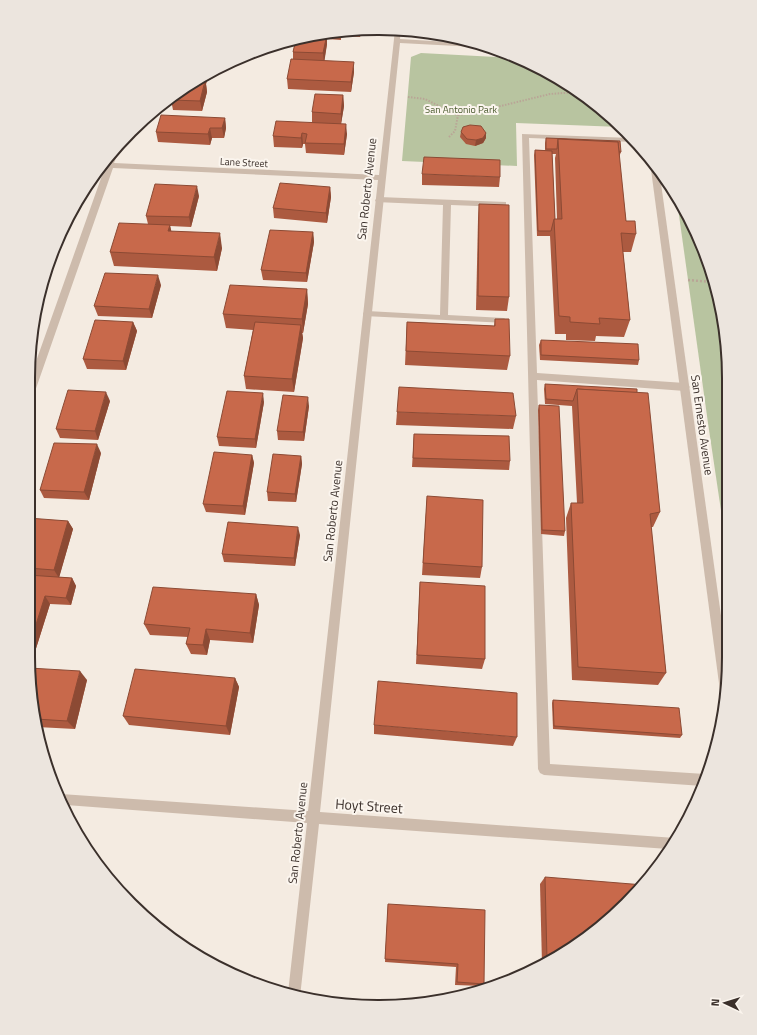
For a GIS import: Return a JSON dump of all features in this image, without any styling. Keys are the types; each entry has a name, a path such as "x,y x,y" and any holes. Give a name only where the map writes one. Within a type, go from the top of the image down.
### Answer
{"street":[{"name":"San Roberto Avenue","path":"295,989 397,36"},
{"path":"396,41 458,45"},
{"path":"625,140 525,136 544,768 699,780"},
{"name":"Lane Street","path":"108,166 382,178"},
{"path":"35,376 106,169"},
{"name":"San Ernesto Avenue","path":"656,176 722,660"},
{"path":"379,200 503,204"},
{"path":"444,318 447,202"},
{"path":"367,314 504,321"},
{"path":"532,376 685,387"},
{"name":"Hoyt Street","path":"66,799 667,843"}],"path":[{"path":"405,96 425,99 458,115 550,94 568,93"},
{"path":"449,137 455,131 458,115"},
{"path":"670,279 708,282"}],"green space":[{"name":"San Antonio Park","path":"421,53 500,57 530,70 550,81 588,106 612,127 516,123 517,166 402,161 411,57"},
{"path":"678,211 687,227 704,268 719,334 722,378 722,517"}],"building":[{"path":"326,39 323,53 293,52 294,46"},
{"path":"291,59 354,62 351,82 287,79"},
{"path":"205,82 200,101 177,100"},
{"path":"315,94 343,95 341,114 312,112"},
{"path":"161,115 225,118 222,128 210,128 208,134 156,132"},
{"path":"276,121 346,124 344,144 305,143 307,134 302,133 301,138 273,136"},
{"path":"470,125 481,126 486,133 483,138 476,140 467,139 461,132 463,127"},
{"path":"546,138 620,141 621,152 619,152 618,142 558,139 557,149 546,149"},
{"path":"558,139 618,142 626,221 635,221 636,234 621,233 630,320 599,318 600,324 570,322 570,317 559,316 554,219 562,219"},
{"path":"535,150 552,151 555,219 551,231 538,231"},
{"path":"424,157 500,160 500,177 422,174"},
{"path":"280,183 330,187 326,213 273,208"},
{"path":"155,184 197,186 189,217 146,216"},
{"path":"479,204 509,205 509,297 478,296"},
{"path":"119,223 170,225 168,231 220,233 214,257 110,252"},
{"path":"270,230 313,232 306,273 261,270"},
{"path":"105,273 158,275 149,309 94,306"},
{"path":"230,285 307,289 302,319 223,314"},
{"path":"495,319 509,319 510,356 406,351 407,322 495,326"},
{"path":"95,320 133,322 123,361 83,359"},
{"path":"255,322 301,325 292,379 244,376"},
{"path":"541,340 638,344 639,360 541,355"},
{"path":"545,384 637,389 637,393 577,389 573,401 546,399"},
{"path":"399,387 513,393 516,416 397,412"},
{"path":"577,389 648,393 660,512 650,514 666,673 578,667 571,503 583,503"},
{"path":"68,390 106,392 95,431 56,429"},
{"path":"227,391 263,393 255,439 217,437"},
{"path":"283,395 308,397 303,432 277,431"},
{"path":"539,405 559,406 565,531 542,530"},
{"path":"414,434 509,436 510,461 413,458"},
{"path":"54,443 97,444 84,492 40,490"},
{"path":"214,452 252,455 243,506 203,504"},
{"path":"273,454 301,456 295,494 267,492"},
{"path":"427,496 483,500 482,567 423,563"},
{"path":"35,519 68,521 54,570 35,569"},
{"path":"228,522 298,527 294,558 222,554"},
{"path":"35,575 72,578 66,598 45,596 35,628"},
{"path":"420,582 485,586 485,659 417,655"},
{"path":"153,587 256,594 250,633 206,629 203,645 186,644 190,628 144,624"},
{"path":"36,668 80,671 67,721 41,719"},
{"path":"135,669 235,678 226,726 123,716"},
{"path":"378,681 517,693 517,737 374,725"},
{"path":"553,700 679,708 682,735 554,726"},
{"path":"545,877 636,884 605,915 588,929 547,956"},
{"path":"388,904 485,910 484,983 457,982 458,964 385,959"}]}
